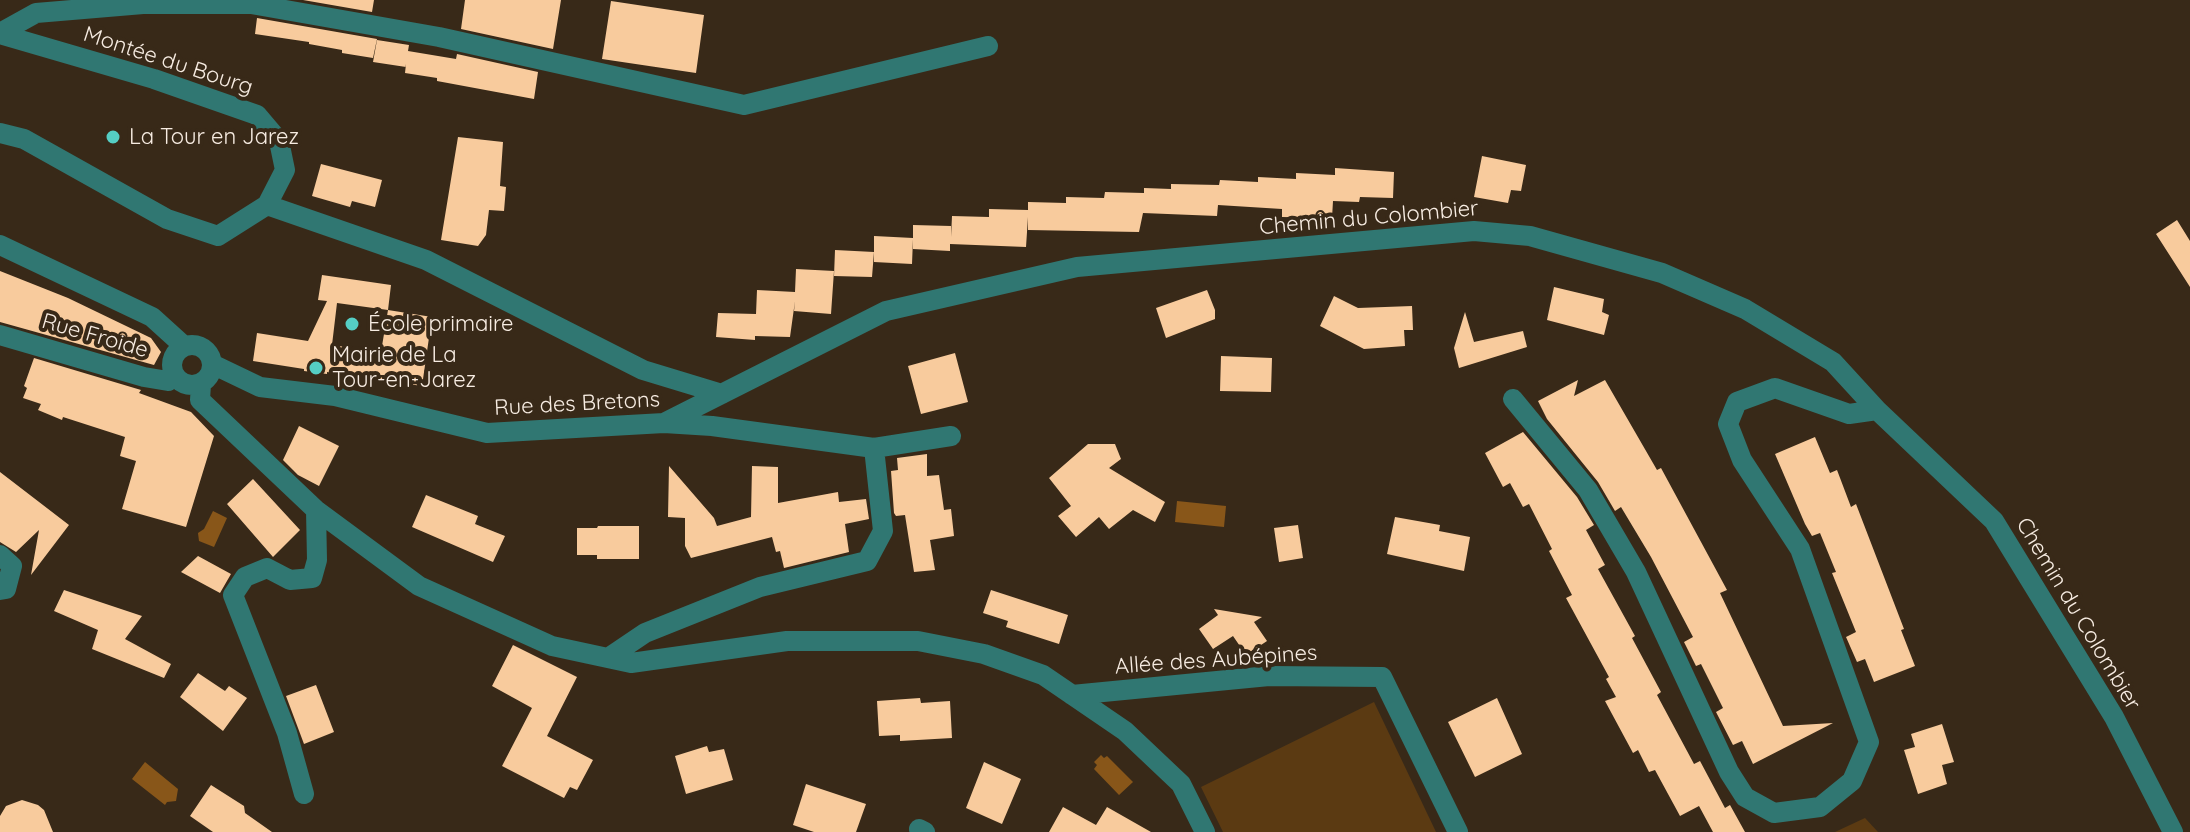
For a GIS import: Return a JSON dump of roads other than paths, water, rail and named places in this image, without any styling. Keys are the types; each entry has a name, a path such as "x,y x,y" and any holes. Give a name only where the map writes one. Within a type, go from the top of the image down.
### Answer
{"street":[{"path":"0,33 36,13 143,4 251,4 439,37 744,105 988,46"},
{"name":"Montée du Bourg","path":"0,33 154,79 257,115 279,141 285,170 267,205"},
{"path":"0,133 24,139 167,219 218,236 267,205 426,260 643,370 722,394"},
{"name":"Chemin du Colombier","path":"664,423 886,311 1062,270 1474,231 1530,236 1662,273 1745,309 1833,362 1877,410 1994,521 2114,717 2173,832"},
{"path":"0,245 152,317 184,346"},
{"name":"Rue Froide","path":"0,335 144,377 168,381 172,374"},
{"path":"201,384 190,386 179,382 172,374 172,357 184,346 197,345 207,352 212,364 209,375 201,384 200,400 316,510 419,586 552,646 631,663 787,641 918,641 984,654 1043,675 1125,731 1181,784 1205,832"},
{"name":"Rue des Bretons","path":"212,364 260,387 335,396 487,433 664,423 712,426 874,448 951,436"},
{"path":"1513,399 1588,490 1636,572 1729,772 1745,797 1774,813 1820,807 1852,781 1869,742 1800,549 1742,460 1728,424 1737,402 1775,388 1849,414 1877,410"},
{"path":"608,658 645,633 760,587 867,561 883,531 874,448"},
{"path":"304,794 287,733 233,595 245,577 267,568 290,580 312,578 317,560 316,510"},
{"path":"0,590 6,589 6,561"},
{"name":"Allée des Aubépines","path":"1072,695 1269,676 1382,677 1458,832"}],"place":[{"name":"La Tour en Jarez","path":"113,137"},
{"name":"École primaire","path":"352,324"},
{"name":"Mairie de La Tour-en-Jarez","path":"316,368"}]}
